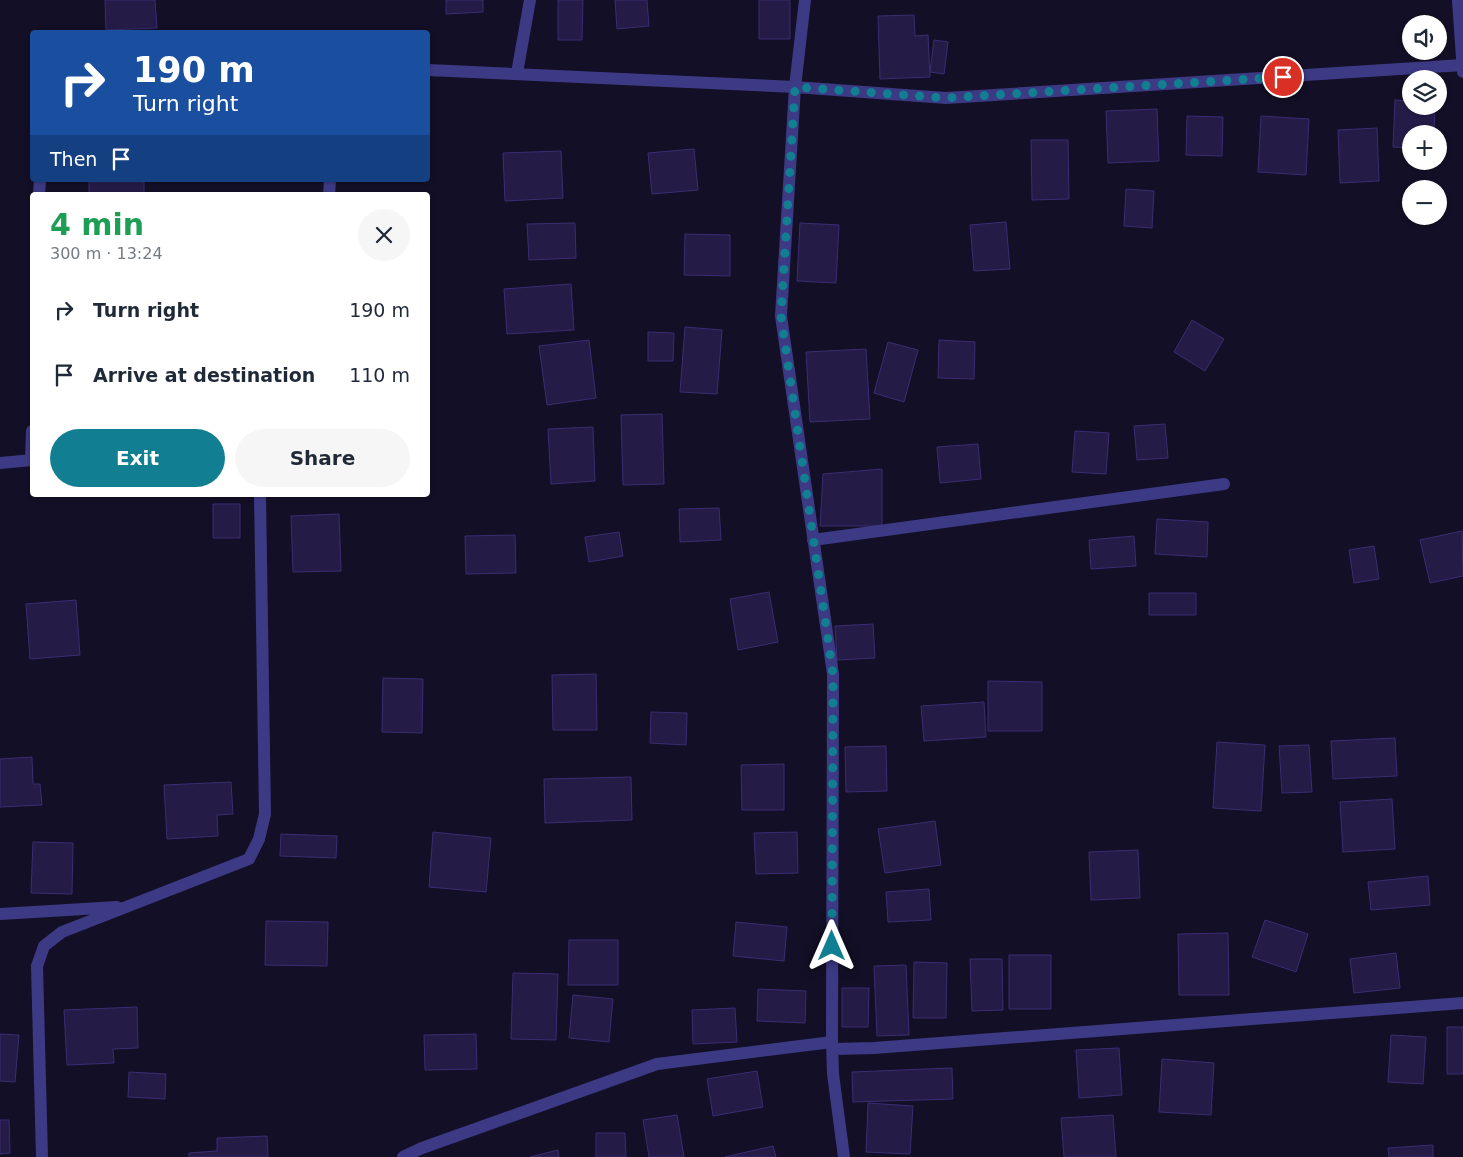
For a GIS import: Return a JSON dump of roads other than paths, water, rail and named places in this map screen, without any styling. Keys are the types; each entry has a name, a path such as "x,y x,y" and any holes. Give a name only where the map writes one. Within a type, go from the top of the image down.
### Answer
{"street":[{"path":"517,73 530,0"},
{"path":"805,0 795,87 781,316 833,674 832,1046 833,1074 844,1157"},
{"path":"430,70 795,87 946,98 1463,68 1458,0"},
{"path":"0,462 30,460"},
{"path":"813,540 1224,484"},
{"path":"42,1157 37,966 44,946 62,932 249,859 259,839 265,814 260,497"},
{"path":"0,914 130,906"},
{"path":"404,1157 422,1148 657,1064 832,1046 874,1048 1463,1004"}]}
